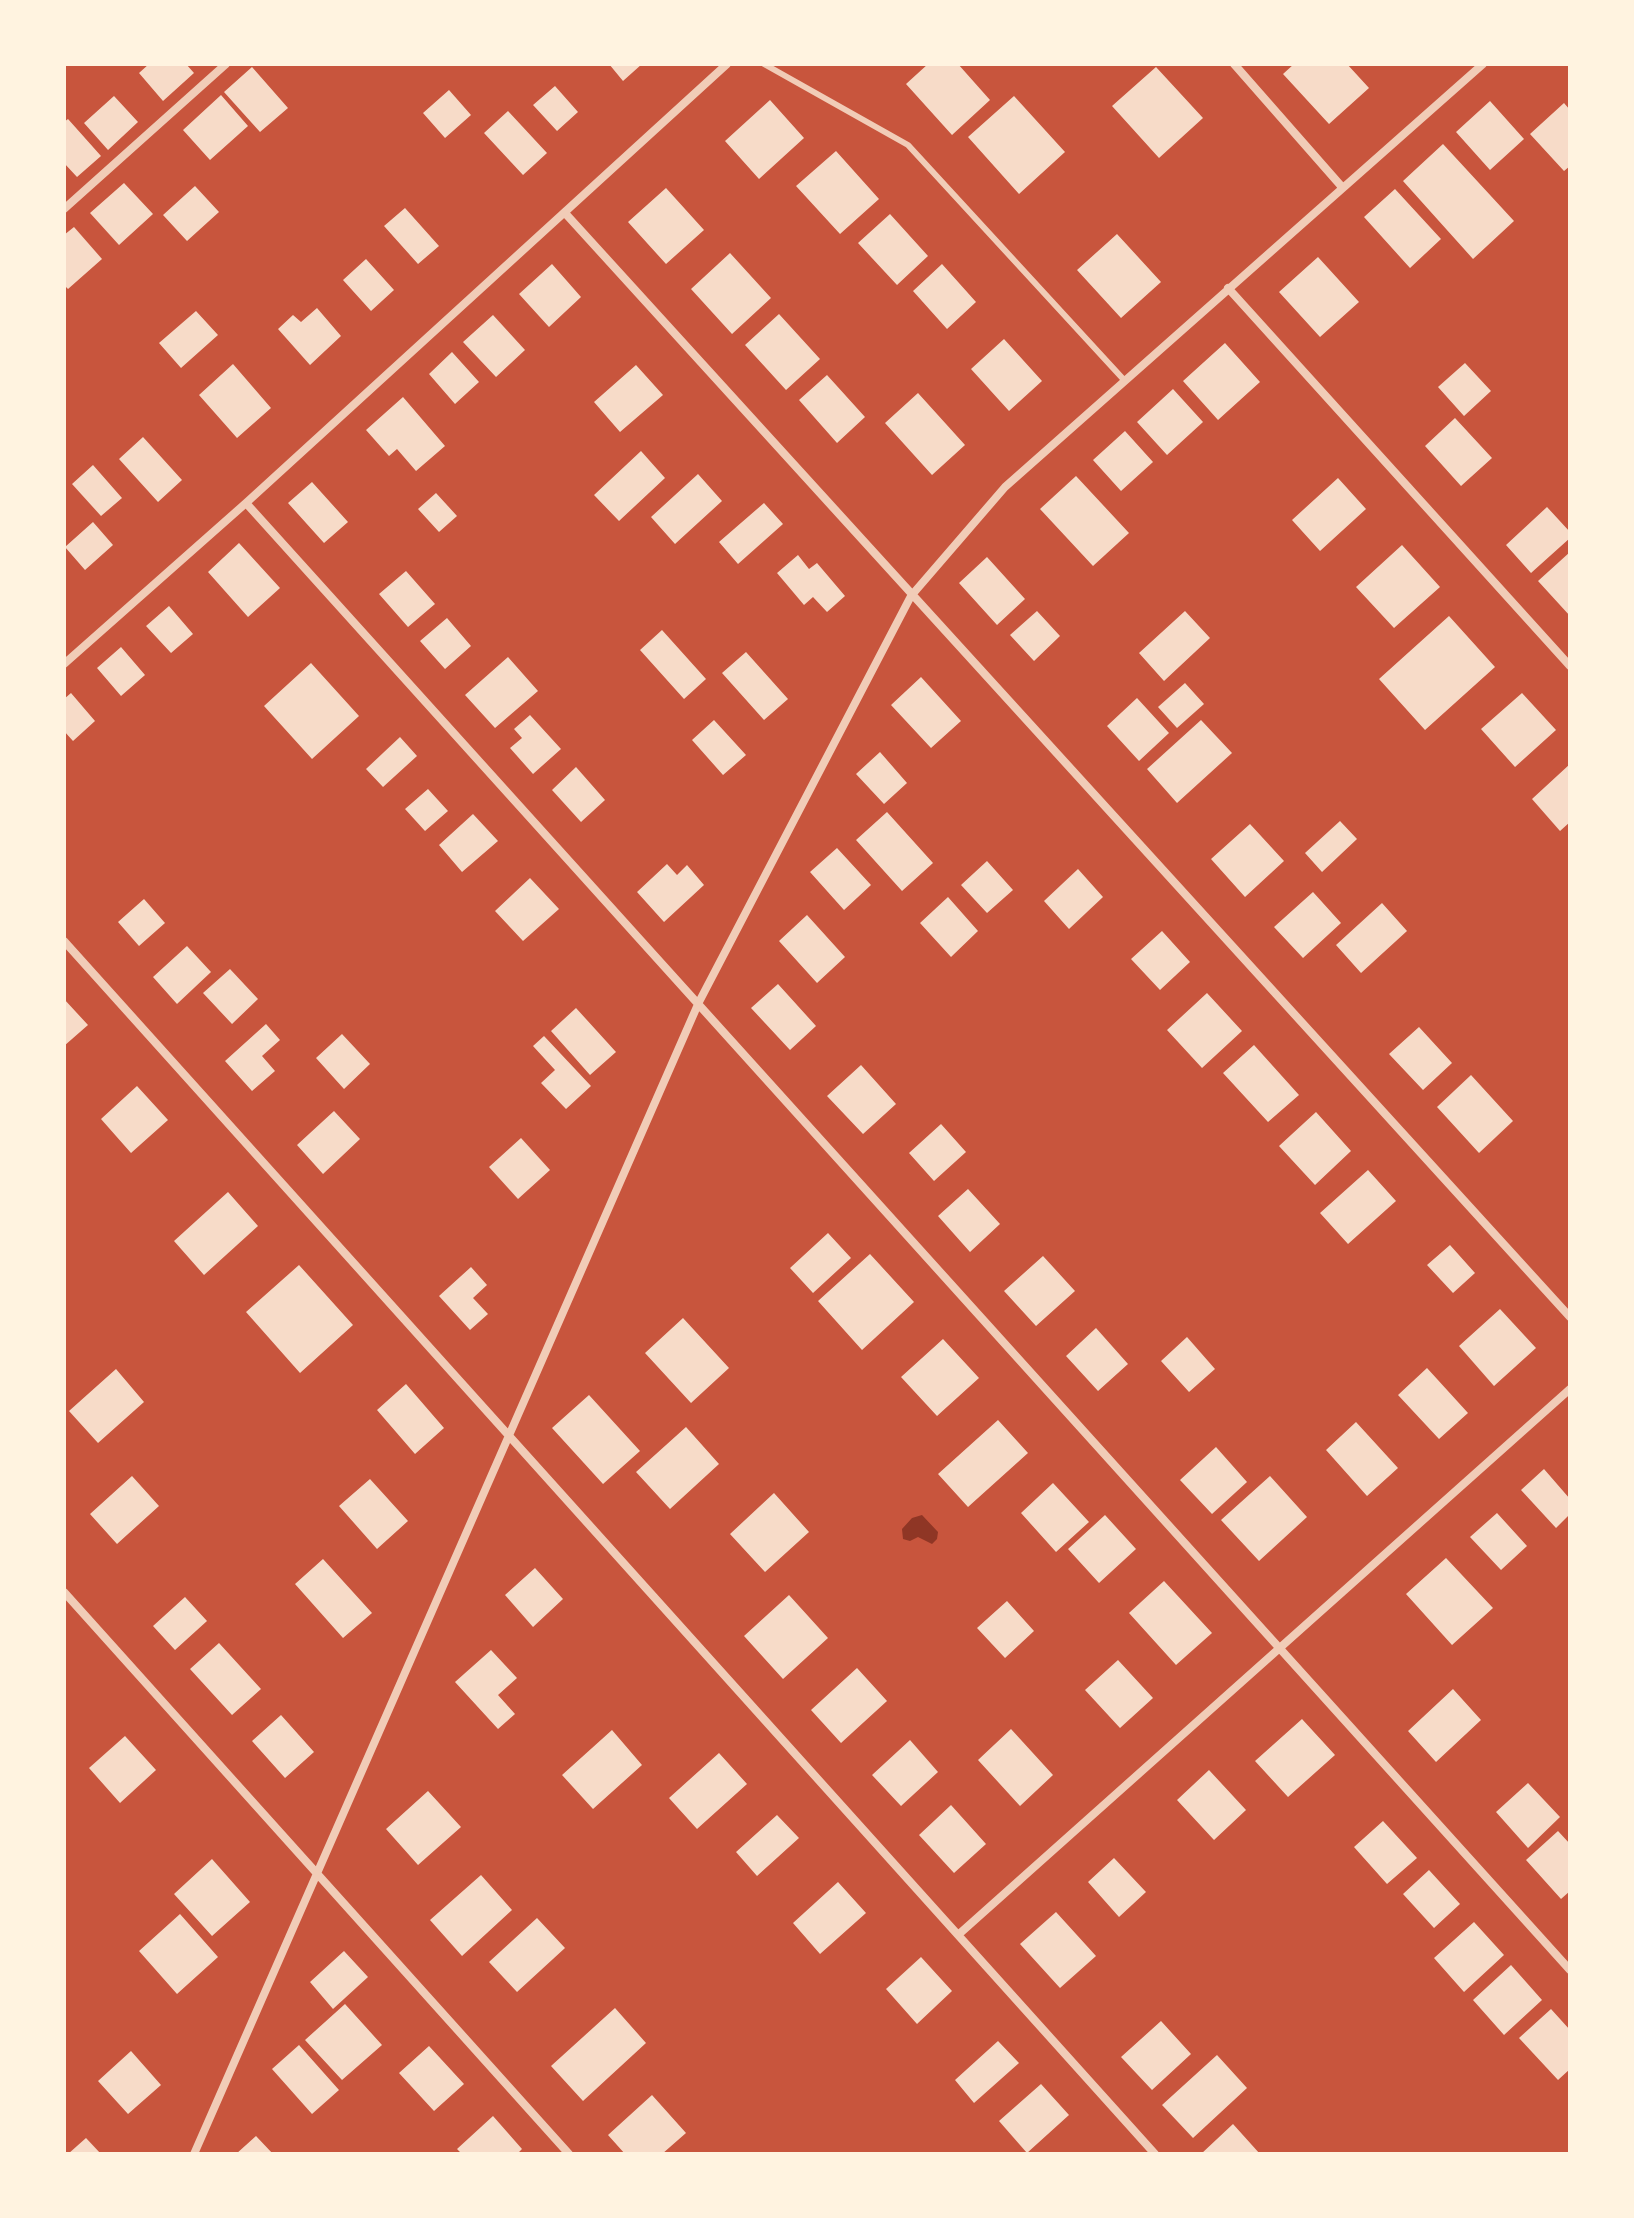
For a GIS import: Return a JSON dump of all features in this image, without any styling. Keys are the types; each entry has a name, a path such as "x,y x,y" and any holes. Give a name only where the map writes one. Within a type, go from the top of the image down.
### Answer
{"street":[{"path":"64,209 226,64"},
{"path":"64,664 246,503 727,64"},
{"path":"1234,64 1342,187"},
{"path":"194,2154 699,1002 911,596 1005,487 1483,64"},
{"path":"565,213 1570,1317"},
{"path":"1228,288 1570,666"},
{"path":"246,503 1570,1970"},
{"path":"64,941 1155,2154"},
{"path":"958,1935 1570,1389"},
{"path":"64,1592 569,2154"}],"lane":[{"path":"764,64 908,145 1125,381"}],"shaded area":[{"path":"922,1515 938,1532 932,1544 918,1537 910,1541 903,1539 902,1529 912,1518"}],"building":[{"path":"149,64 186,64 194,73 163,101 139,73"},
{"path":"609,64 642,64 623,81"},
{"path":"928,64 958,64 990,100 952,135 906,84"},
{"path":"1294,64 1347,64 1369,88 1329,124 1283,74"},
{"path":"252,67 288,108 260,132 224,92"},
{"path":"1156,67 1203,118 1159,158 1112,106"},
{"path":"555,86 578,112 557,131 533,105"},
{"path":"449,90 471,115 445,138 423,113"},
{"path":"221,95 248,126 210,160 183,130"},
{"path":"114,96 138,122 108,150 84,123"},
{"path":"1014,96 1065,152 1019,194 968,137"},
{"path":"770,100 804,138 759,179 725,141"},
{"path":"1490,101 1524,139 1490,170 1456,132"},
{"path":"1564,103 1570,110 1570,166 1564,171 1530,134"},
{"path":"508,111 547,153 523,175 484,133"},
{"path":"68,119 101,156 77,177 64,163 64,122"},
{"path":"1443,144 1514,221 1473,259 1403,181"},
{"path":"836,151 879,199 840,234 796,186"},
{"path":"124,183 153,214 119,245 90,213"},
{"path":"195,186 219,212 187,241 163,215"},
{"path":"666,188 704,230 666,264 628,222"},
{"path":"1395,189 1441,239 1410,268 1364,217"},
{"path":"405,208 439,246 418,264 384,226"},
{"path":"890,214 928,256 897,285 858,243"},
{"path":"74,227 102,259 68,289 64,285 64,235"},
{"path":"1117,234 1161,282 1121,318 1077,270"},
{"path":"730,253 771,298 732,334 691,289"},
{"path":"1318,257 1359,302 1320,337 1279,292"},
{"path":"366,259 394,290 371,311 343,280"},
{"path":"552,264 581,297 549,327 519,294"},
{"path":"942,264 976,302 947,329 913,291"},
{"path":"317,308 341,336 310,365 278,329 293,315 301,322"},
{"path":"196,311 218,335 181,368 159,343"},
{"path":"779,314 820,359 786,390 745,345"},
{"path":"493,315 525,350 496,377 463,342"},
{"path":"1004,339 1042,381 1009,411 971,369"},
{"path":"1225,343 1260,382 1218,420 1183,381"},
{"path":"452,352 479,382 455,404 429,374"},
{"path":"1465,363 1491,391 1464,416 1438,387"},
{"path":"233,364 271,408 237,438 199,395"},
{"path":"636,365 663,395 620,432 594,402"},
{"path":"827,375 865,417 837,443 799,400"},
{"path":"1173,389 1203,422 1167,455 1137,422"},
{"path":"918,393 965,445 932,475 885,423"},
{"path":"403,397 445,446 416,471 397,449 389,456 366,430"},
{"path":"1455,418 1492,458 1461,486 1425,446"},
{"path":"1125,431 1153,462 1121,491 1093,460"},
{"path":"143,437 182,480 158,502 119,459"},
{"path":"641,451 665,478 619,521 594,495"},
{"path":"93,465 122,498 101,516 72,484"},
{"path":"698,474 722,501 675,544 651,517"},
{"path":"1076,476 1129,533 1093,566 1040,509"},
{"path":"1338,478 1366,509 1320,551 1292,520"},
{"path":"312,482 348,522 324,543 288,503"},
{"path":"436,493 457,516 439,532 418,509"},
{"path":"764,503 783,524 738,564 719,542"},
{"path":"1547,507 1570,532 1570,538 1531,573 1506,545"},
{"path":"93,522 113,545 85,570 65,547"},
{"path":"239,543 280,588 248,617 208,572"},
{"path":"1402,545 1440,587 1394,628 1356,587"},
{"path":"1570,552 1570,616 1538,581"},
{"path":"798,555 809,569 817,563 845,596 827,612 813,597 804,605 777,573"},
{"path":"987,557 1025,599 997,625 959,583"},
{"path":"406,571 435,604 408,627 379,594"},
{"path":"169,606 193,634 171,653 146,626"},
{"path":"1037,611 1060,636 1034,661 1010,635"},
{"path":"1185,611 1210,638 1164,681 1139,653"},
{"path":"1449,616 1495,667 1425,730 1379,679"},
{"path":"447,618 471,646 445,669 420,641"},
{"path":"662,630 706,679 684,699 640,650"},
{"path":"121,647 145,675 121,696 97,668"},
{"path":"746,652 788,699 764,720 722,673"},
{"path":"508,657 538,691 495,728 465,695"},
{"path":"311,663 359,716 312,759 264,706"},
{"path":"921,677 961,721 931,748 891,705"},
{"path":"1185,683 1204,704 1177,728 1158,707"},
{"path":"71,693 95,721 73,741 64,731 64,699"},
{"path":"1522,693 1556,730 1515,767 1481,729"},
{"path":"1137,698 1169,733 1139,761 1107,726"},
{"path":"530,715 561,749 533,774 510,748 522,738 514,729"},
{"path":"714,720 746,755 723,775 692,740"},
{"path":"1201,720 1232,753 1177,803 1147,769"},
{"path":"400,737 417,756 383,787 366,769"},
{"path":"880,752 907,783 884,804 856,774"},
{"path":"1570,764 1570,822 1560,831 1532,799"},
{"path":"576,767 605,800 581,822 552,790"},
{"path":"428,789 448,811 425,831 405,809"},
{"path":"887,812 933,863 902,891 856,840"},
{"path":"473,814 498,841 462,872 439,845"},
{"path":"1340,821 1357,839 1322,872 1305,853"},
{"path":"1250,824 1284,861 1245,897 1211,859"},
{"path":"837,848 871,885 844,910 810,872"},
{"path":"987,861 1013,890 987,913 961,885"},
{"path":"667,864 677,875 687,865 704,885 664,922 637,892"},
{"path":"1078,869 1103,897 1069,929 1044,901"},
{"path":"530,878 559,909 523,941 495,911"},
{"path":"1313,892 1341,923 1303,958 1274,927"},
{"path":"948,897 978,931 951,957 920,923"},
{"path":"144,899 165,923 139,946 118,922"},
{"path":"1382,903 1407,931 1361,973 1336,945"},
{"path":"807,915 845,957 817,983 779,941"},
{"path":"1162,931 1190,962 1160,990 1131,959"},
{"path":"187,946 211,972 177,1004 153,977"},
{"path":"230,969 258,999 232,1024 203,993"},
{"path":"778,984 816,1026 790,1050 751,1008"},
{"path":"1207,993 1242,1031 1202,1068 1167,1030"},
{"path":"64,999 88,1025 64,1046"},
{"path":"576,1008 616,1052 590,1075 551,1031"},
{"path":"266,1024 280,1040 262,1056 275,1071 252,1091 225,1061"},
{"path":"1419,1027 1452,1063 1423,1090 1389,1054"},
{"path":"342,1034 370,1064 344,1089 316,1058"},
{"path":"544,1036 591,1086 566,1109 541,1083 555,1070 533,1046"},
{"path":"1254,1045 1299,1095 1268,1122 1223,1073"},
{"path":"861,1065 896,1104 863,1134 827,1096"},
{"path":"1471,1075 1513,1121 1479,1153 1437,1107"},
{"path":"137,1086 168,1120 131,1153 101,1119"},
{"path":"334,1111 360,1139 323,1174 297,1145"},
{"path":"1316,1112 1351,1151 1315,1185 1279,1146"},
{"path":"941,1124 966,1152 934,1181 909,1153"},
{"path":"521,1138 550,1170 518,1199 489,1167"},
{"path":"1368,1170 1396,1201 1348,1244 1320,1213"},
{"path":"968,1189 1000,1224 970,1252 938,1216"},
{"path":"228,1192 258,1226 204,1275 174,1241"},
{"path":"828,1233 851,1258 813,1293 790,1268"},
{"path":"1450,1245 1475,1273 1453,1293 1427,1265"},
{"path":"870,1254 914,1302 862,1350 818,1301"},
{"path":"1043,1256 1075,1291 1036,1326 1004,1291"},
{"path":"299,1265 353,1325 300,1373 246,1312"},
{"path":"471,1267 487,1285 473,1298 488,1314 470,1330 439,1296"},
{"path":"1500,1309 1536,1348 1494,1386 1459,1346"},
{"path":"683,1318 729,1368 691,1403 645,1353"},
{"path":"1096,1328 1128,1364 1098,1391 1066,1356"},
{"path":"1187,1337 1215,1369 1189,1392 1161,1361"},
{"path":"943,1339 979,1378 937,1416 901,1377"},
{"path":"1427,1368 1468,1413 1439,1439 1398,1395"},
{"path":"116,1369 144,1402 98,1443 69,1411"},
{"path":"406,1384 444,1428 415,1454 377,1410"},
{"path":"589,1395 640,1451 603,1484 552,1428"},
{"path":"998,1420 1028,1453 968,1507 938,1474"},
{"path":"1356,1422 1398,1468 1367,1496 1326,1450"},
{"path":"686,1427 719,1464 670,1509 636,1472"},
{"path":"1216,1447 1247,1482 1212,1514 1180,1480"},
{"path":"1544,1469 1570,1499 1570,1514 1556,1528 1521,1490"},
{"path":"132,1476 159,1506 117,1544 90,1514"},
{"path":"1270,1476 1307,1517 1259,1561 1221,1520"},
{"path":"370,1479 408,1521 377,1549 339,1506"},
{"path":"1053,1483 1089,1522 1056,1552 1021,1513"},
{"path":"774,1493 809,1532 765,1572 730,1534"},
{"path":"1497,1513 1527,1546 1501,1570 1470,1537"},
{"path":"1105,1515 1136,1549 1099,1583 1068,1549"},
{"path":"1446,1558 1493,1608 1452,1645 1406,1594"},
{"path":"323,1559 372,1613 343,1638 295,1584"},
{"path":"535,1568 563,1599 533,1627 505,1595"},
{"path":"1164,1581 1212,1633 1176,1665 1129,1613"},
{"path":"789,1595 828,1638 783,1679 744,1636"},
{"path":"185,1597 207,1621 175,1650 153,1626"},
{"path":"1007,1601 1034,1631 1005,1658 977,1628"},
{"path":"219,1643 261,1689 232,1715 190,1669"},
{"path":"491,1650 517,1678 498,1695 515,1714 498,1729 455,1682"},
{"path":"1118,1660 1153,1698 1120,1728 1085,1690"},
{"path":"857,1668 887,1701 841,1743 811,1710"},
{"path":"1453,1689 1481,1720 1436,1762 1408,1731"},
{"path":"281,1715 314,1752 285,1778 252,1741"},
{"path":"1302,1719 1335,1755 1288,1797 1255,1761"},
{"path":"1011,1729 1053,1775 1020,1806 978,1760"},
{"path":"612,1730 642,1765 593,1809 562,1775"},
{"path":"125,1736 156,1770 120,1803 89,1768"},
{"path":"910,1740 938,1772 901,1806 872,1775"},
{"path":"719,1753 747,1784 697,1829 669,1798"},
{"path":"1209,1770 1246,1810 1214,1840 1177,1800"},
{"path":"1528,1783 1560,1817 1528,1848 1496,1812"},
{"path":"428,1791 461,1827 418,1865 386,1829"},
{"path":"951,1805 986,1844 954,1873 919,1835"},
{"path":"777,1815 799,1838 757,1876 736,1852"},
{"path":"1383,1821 1417,1858 1387,1884 1354,1847"},
{"path":"1558,1831 1570,1844 1570,1891 1561,1899 1526,1860"},
{"path":"1114,1858 1146,1892 1119,1917 1088,1882"},
{"path":"212,1859 250,1902 212,1936 174,1894"},
{"path":"1429,1870 1460,1904 1434,1928 1403,1894"},
{"path":"481,1875 512,1910 462,1956 430,1920"},
{"path":"838,1882 866,1913 820,1954 793,1923"},
{"path":"1056,1912 1096,1956 1060,1988 1020,1944"},
{"path":"180,1914 218,1957 177,1994 139,1951"},
{"path":"537,1918 565,1948 517,1992 489,1962"},
{"path":"1474,1922 1504,1955 1464,1992 1434,1958"},
{"path":"344,1951 368,1977 333,2009 310,1982"},
{"path":"921,1957 952,1991 917,2024 886,1989"},
{"path":"1511,1965 1542,2000 1504,2035 1473,2000"},
{"path":"345,2004 382,2045 342,2080 305,2040"},
{"path":"615,2008 646,2043 583,2101 551,2066"},
{"path":"1551,2009 1570,2030 1570,2069 1558,2080 1519,2038"},
{"path":"1161,2021 1191,2054 1152,2090 1121,2057"},
{"path":"998,2041 1019,2063 974,2103 955,2080"},
{"path":"299,2045 339,2090 312,2114 272,2069"},
{"path":"429,2046 464,2084 434,2111 399,2073"},
{"path":"131,2051 161,2085 128,2114 98,2081"},
{"path":"1217,2055 1247,2088 1193,2138 1162,2105"},
{"path":"1041,2084 1069,2115 1027,2153 999,2121"},
{"path":"652,2095 686,2133 662,2154 625,2154 608,2135"},
{"path":"493,2116 522,2149 517,2154 462,2154 457,2149"},
{"path":"1233,2124 1260,2154 1201,2154"},
{"path":"256,2136 273,2154 236,2154"},
{"path":"86,2138 101,2154 68,2154"}]}
